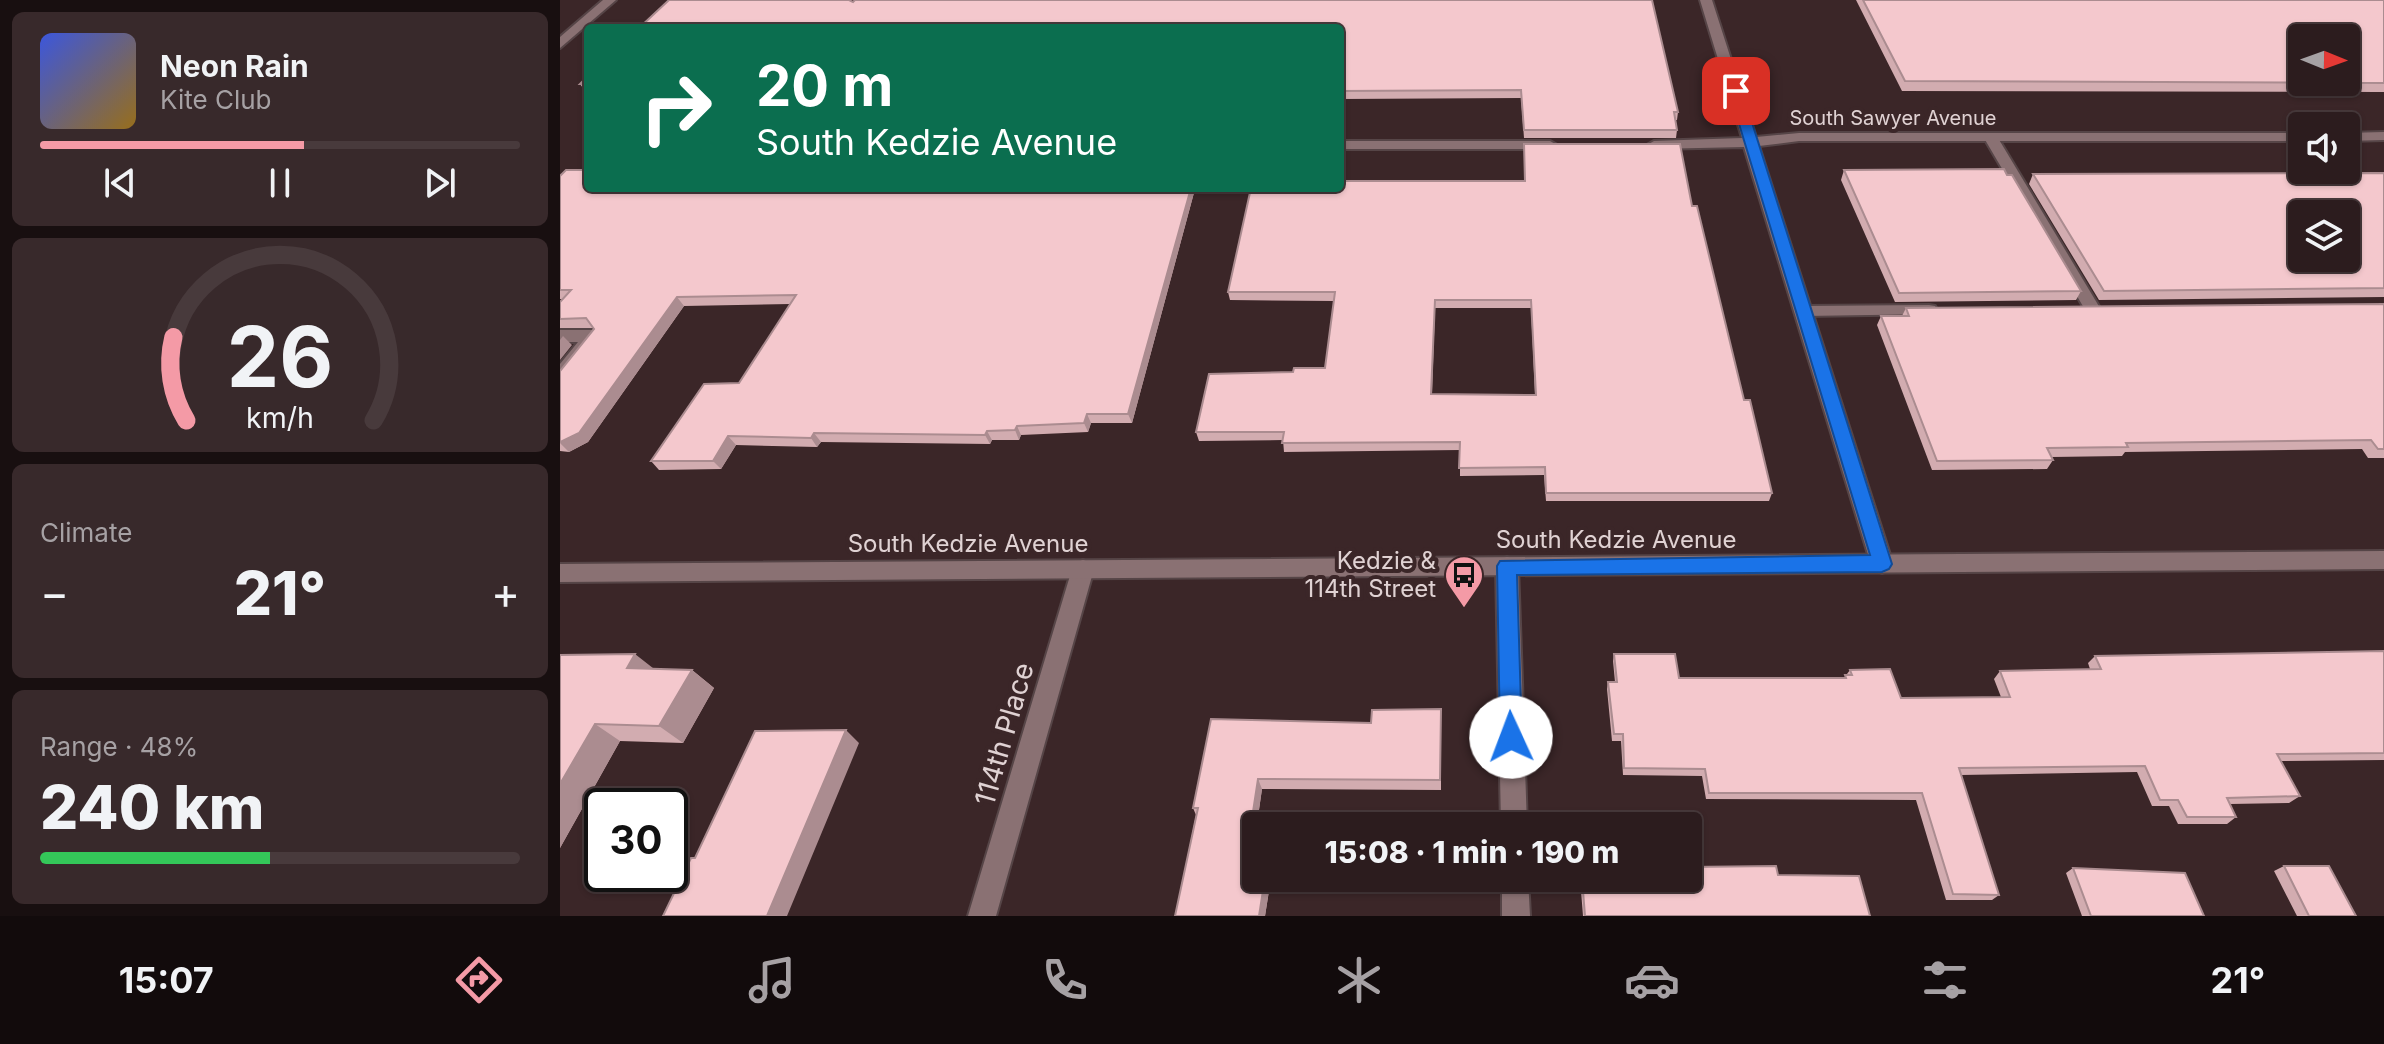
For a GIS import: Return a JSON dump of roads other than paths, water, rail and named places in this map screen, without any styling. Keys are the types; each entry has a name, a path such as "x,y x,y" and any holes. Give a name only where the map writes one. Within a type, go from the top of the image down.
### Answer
{"street":[{"path":"560,44 610,0"},
{"path":"1706,0 1753,142 1882,564"},
{"path":"2360,137 2384,136"},
{"name":"South Sawyer Avenue","path":"1636,145 1753,142 1799,137 2288,137"},
{"path":"1344,145 1573,145"},
{"name":"South Kedzie Avenue","path":"560,573 2384,560"},
{"path":"1507,566 1514,812"},
{"name":"114th Place","path":"982,916 1083,569"},
{"path":"1515,892 1516,916"}],"lane":[{"path":"1991,138 2092,308"},
{"path":"1804,311 1951,310"},
{"path":"560,336 592,336 560,375"}],"place":[{"name":"Kedzie & 114th Street","path":"1464,609"}]}
